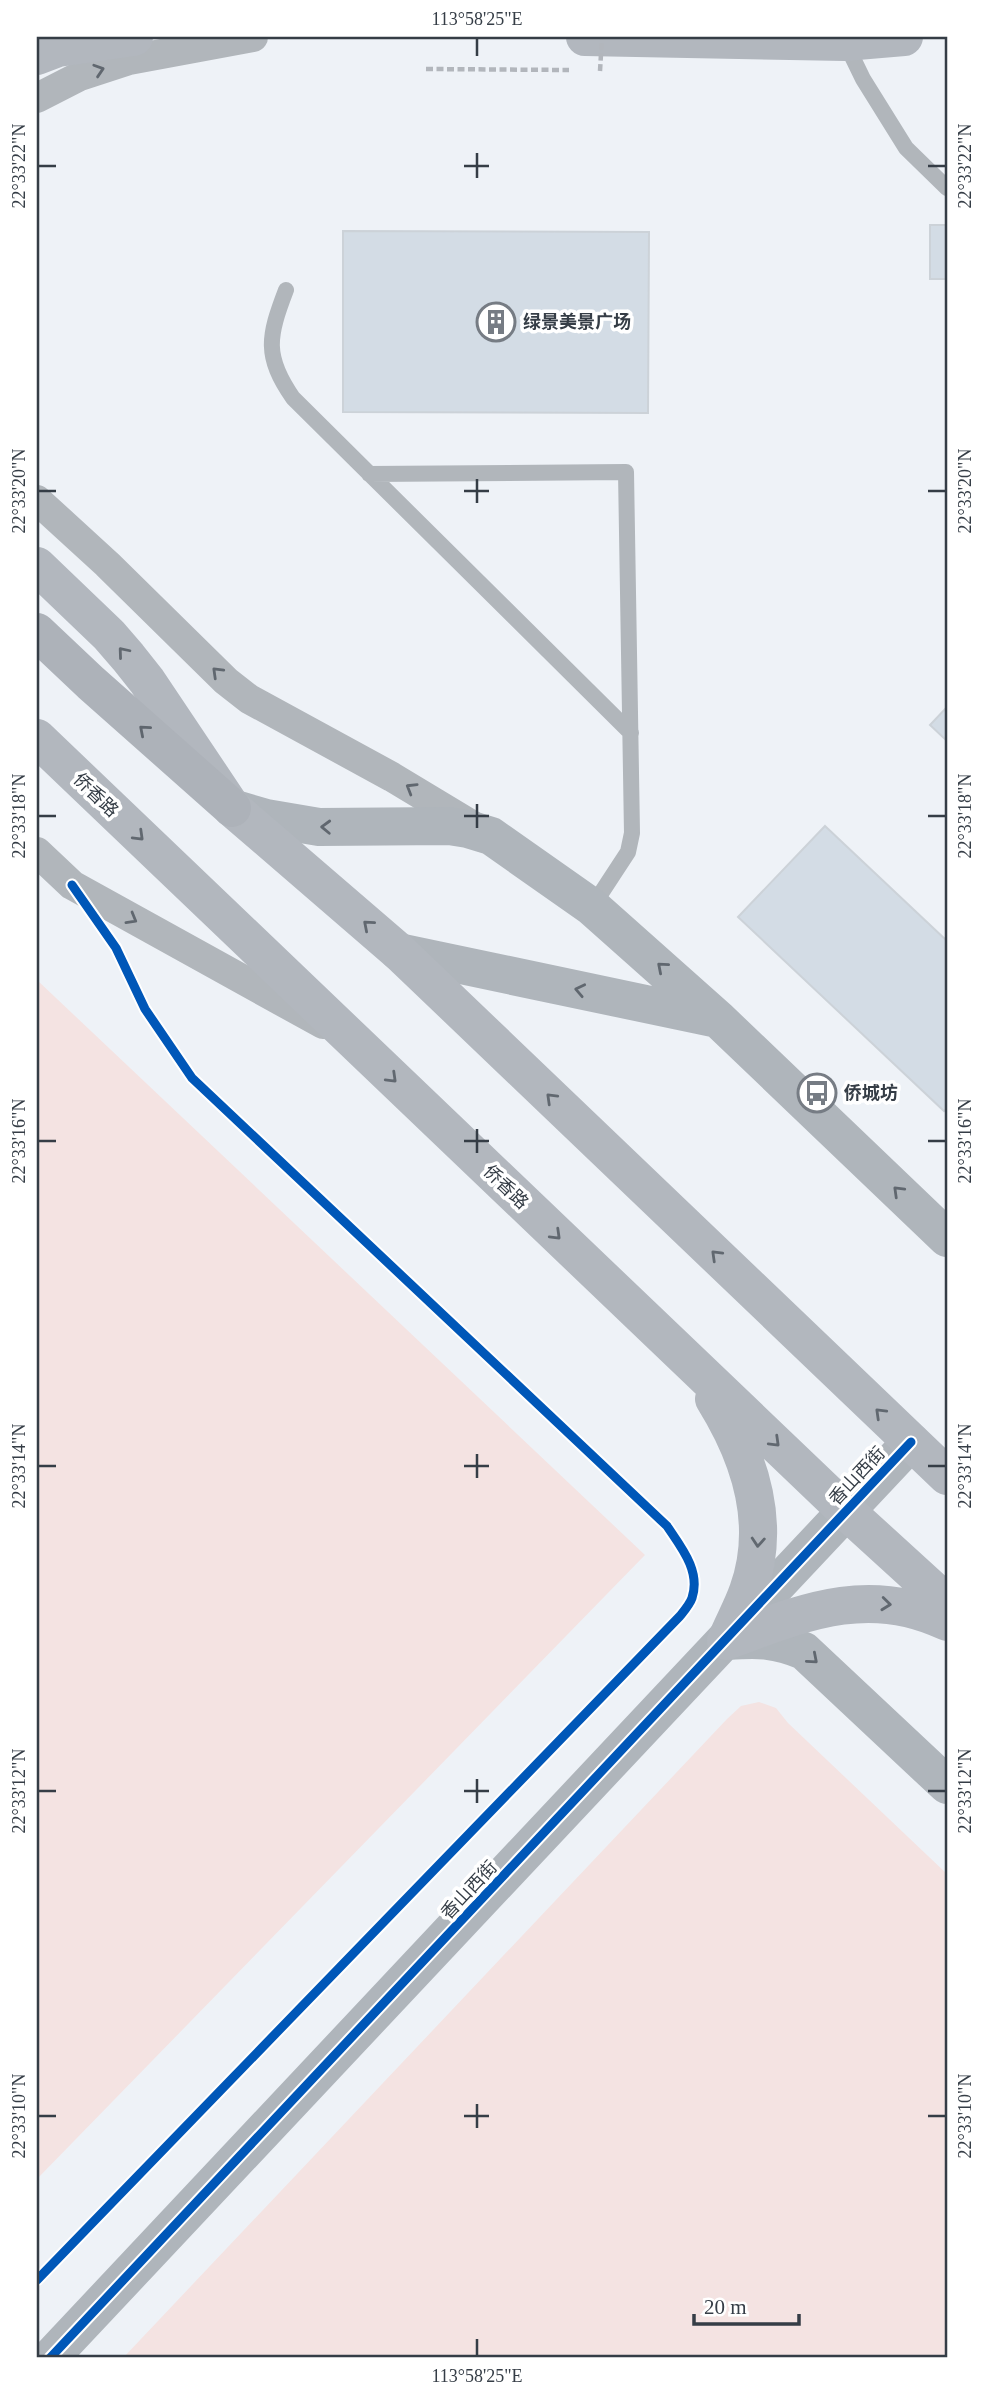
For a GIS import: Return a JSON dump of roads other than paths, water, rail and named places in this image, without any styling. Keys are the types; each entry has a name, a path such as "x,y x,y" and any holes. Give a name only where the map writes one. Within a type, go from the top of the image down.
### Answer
{"highway":[{"path":"37,632 232,808"}],"main road":[{"path":"37,56 58,48 134,37"},
{"path":"586,62 904,37"},
{"path":"37,566 109,635 128,657 232,808 399,952 947,1476"},
{"name":"侨香路","path":"37,738 846,1511 947,1604"},
{"path":"232,808 266,818 319,827 449,826 491,836 592,907 719,1020 947,1238"},
{"path":"399,952 719,1020"},
{"path":"694,1366 723,1413 748,1467 759,1526 757,1557 748,1590 726,1641"},
{"name":"香山西街","path":"50,2358 911,1442"},
{"path":"726,1641 793,1616 842,1604 867,1602 897,1605 931,1614 947,1622"},
{"path":"726,1641 757,1639 781,1642 804,1651 947,1785"}],"street":[{"path":"37,98 80,76 129,60 253,37"},
{"path":"37,500 107,564 226,681 249,699 392,777 491,836"},
{"path":"37,852 72,885 350,1038"}],"lane":[{"path":"845,42 863,79 906,148 947,188"},
{"path":"286,290 276,314 271,340 272,358 279,377 293,398 631,733"},
{"path":"369,474 626,472 632,833 628,852 592,907"}],"place":[{"name":"绿景美景广场","path":"496,322"},
{"name":"侨城坊","path":"817,1093"}]}
